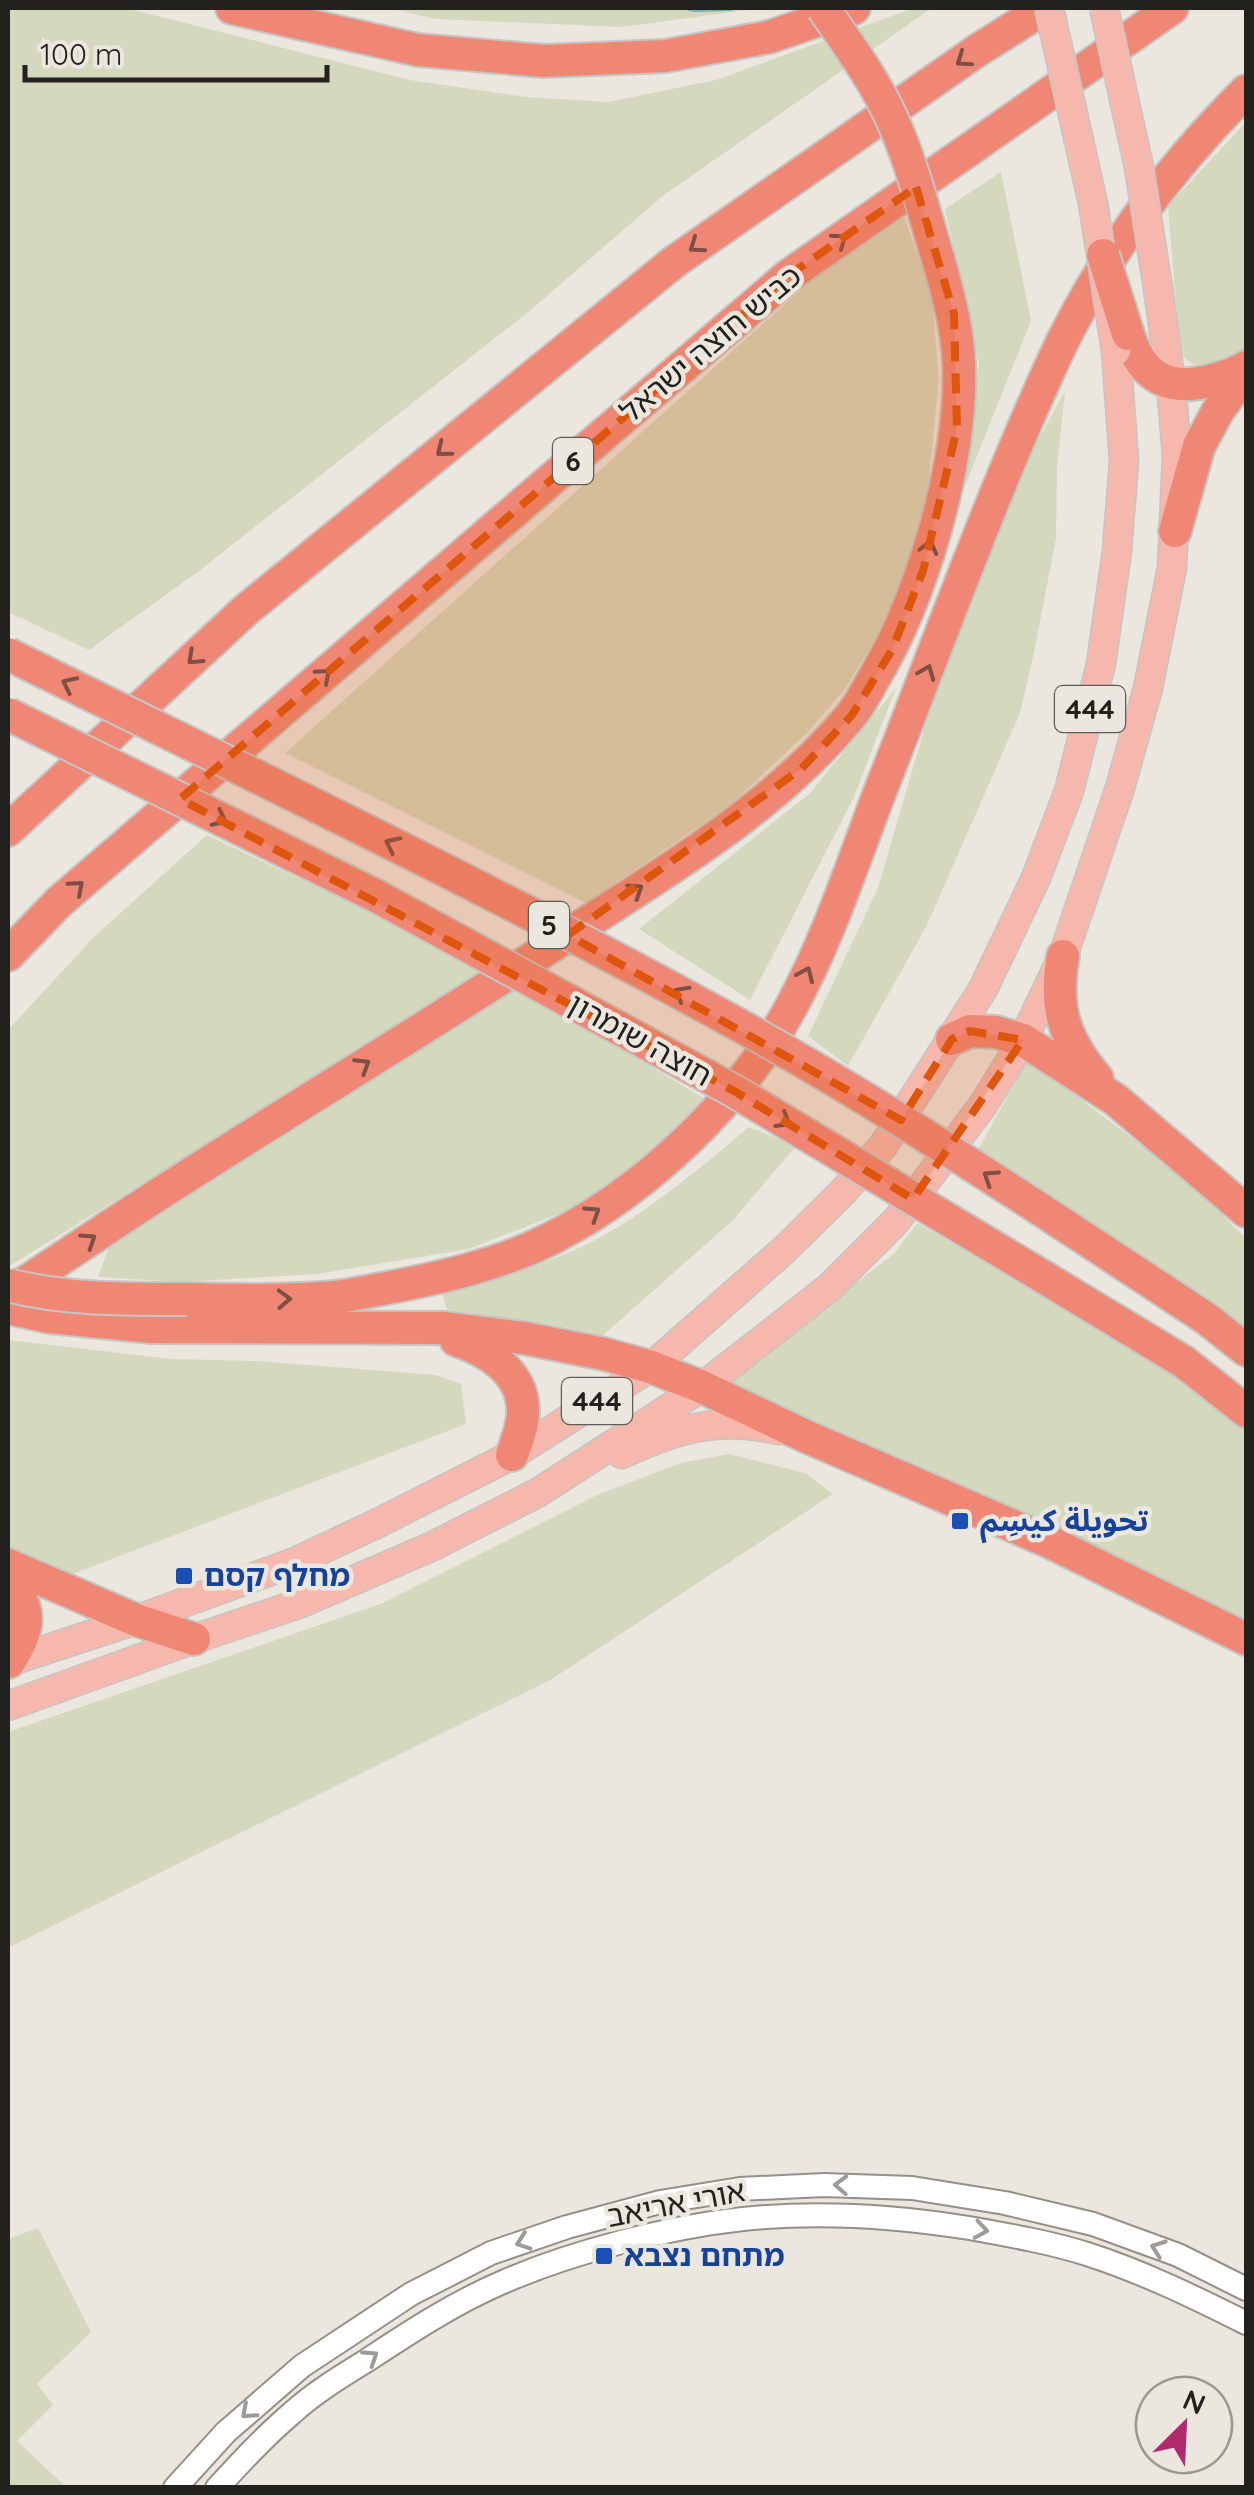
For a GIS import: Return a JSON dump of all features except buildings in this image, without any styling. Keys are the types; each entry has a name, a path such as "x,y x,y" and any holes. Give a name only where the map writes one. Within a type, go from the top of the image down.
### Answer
{"highway":[{"path":"232,8 418,50 544,61 666,56 769,37 854,8"},
{"path":"8,1294 661,874 763,802 802,769 852,715 892,650 923,570 956,429 959,363 954,314 892,118 862,64 822,8"},
{"path":"8,830 247,609 674,262 978,50 1047,8"},
{"name":"כביש חוצה ישראל","path":"8,955 59,902 788,276 1172,8"},
{"path":"8,1308 99,1323 186,1314 262,1300 336,1296 467,1272 551,1239 596,1213 648,1174 720,1104 762,1053 790,1010 848,876 1004,476 1050,366 1081,306 1121,240 1164,184 1246,91"},
{"path":"1103,256 1122,342 1158,379 1171,384 1206,382 1246,369"},
{"path":"1174,531 1199,446 1246,369"},
{"name":"חוצה שומרון","path":"8,654 420,857 699,1003 925,1133 1207,1319 1246,1350"},
{"name":"חוצה שומרון","path":"8,714 378,897 700,1072 1184,1362 1246,1411"},
{"path":"1063,956 1059,992 1064,1026 1090,1070 1116,1100"},
{"path":"952,1040 970,1031 996,1032 1023,1040 1116,1100 1246,1210"},
{"path":"8,1285 44,1294 186,1314 388,1328 444,1328 524,1338 650,1367 1050,1542 1246,1639"},
{"path":"388,1328 470,1345 492,1355 511,1374 524,1409 512,1454"},
{"path":"8,1565 136,1620 194,1639"},
{"path":"8,1582 25,1606 26,1618 20,1644 8,1662"}],"main road":[{"path":"1047,8 1094,202 1103,256"},
{"name":"444","path":"8,1706 301,1603 433,1546 538,1492 702,1387 830,1287 896,1220 983,1105 1023,1040 1063,956 1120,788 1148,688 1172,568 1177,456 1171,384 1139,167 1104,8"},
{"name":"444","path":"8,1662 295,1562 512,1454 650,1367 784,1250 883,1146 983,989 1036,878 1069,790 1101,664 1118,551 1124,461 1122,342"},
{"path":"538,1492 686,1429 732,1423 805,1436"}],"street":[{"name":"אורי אריאב","path":"175,2488 226,2432 302,2366 411,2294 491,2254 567,2227 660,2202 740,2188 912,2188 1004,2203 1093,2224 1178,2255 1246,2289"},
{"name":"אורי אריאב","path":"217,2488 294,2411 426,2320 503,2282 594,2251 666,2232 744,2219 824,2215 909,2218 998,2233 1084,2253 1166,2283 1246,2322"}],"highlighted area":[{"path":"916,187 954,314 957,429 923,571 892,650 852,715 801,769 568,935 901,1120 952,1039 970,1031 1023,1040 913,1199 734,1091 180,799 788,276"}],"green space":[{"path":"8,8 126,8 410,80 525,97 608,102 716,80 914,8 932,8 664,195 527,313 195,574 89,650 8,612"},
{"path":"389,8 762,8 622,27 436,19"},
{"path":"1246,122 1246,354 1205,369 1180,354 1168,206"},
{"path":"1001,172 1031,321 958,503 979,364 945,209"},
{"path":"903,213 932,296 939,379 929,478 913,558 880,633 844,690 809,731 729,806 586,903 285,753 807,284"},
{"path":"1065,391 1057,466 1056,539 1020,713 927,925 848,1066 808,1036 878,888 930,709 967,605 1038,440"},
{"path":"896,688 853,799 750,1000 639,929 809,794"},
{"path":"207,835 489,969 8,1267 8,1030 95,936"},
{"path":"518,988 709,1101 625,1182 563,1212 469,1249 317,1274 181,1282 98,1277 109,1247"},
{"path":"1028,1059 1196,1187 1246,1239 1246,1332 978,1150"},
{"path":"749,1127 796,1146 732,1221 601,1337 545,1324 448,1314 441,1289 527,1267 589,1243 663,1196"},
{"path":"917,1223 1169,1368 1246,1429 1246,1631 722,1386 895,1253"},
{"path":"8,1340 171,1359 257,1361 436,1375 461,1384 466,1424 62,1578 8,1554"},
{"path":"729,1454 805,1473 833,1494 552,1679 8,1948 8,1732 383,1603 597,1495 681,1463"},
{"path":"38,2228 91,2332 37,2384 53,2405 17,2441 66,2487 8,2487 8,2239"}],"waterway":[{"path":"689,8 731,8"}],"place":[{"name":"تحويلة كيسِم","path":"960,1521"},
{"name":"מחלף קסם","path":"184,1576"},
{"name":"מתחם נצבא","path":"604,2256"}]}
